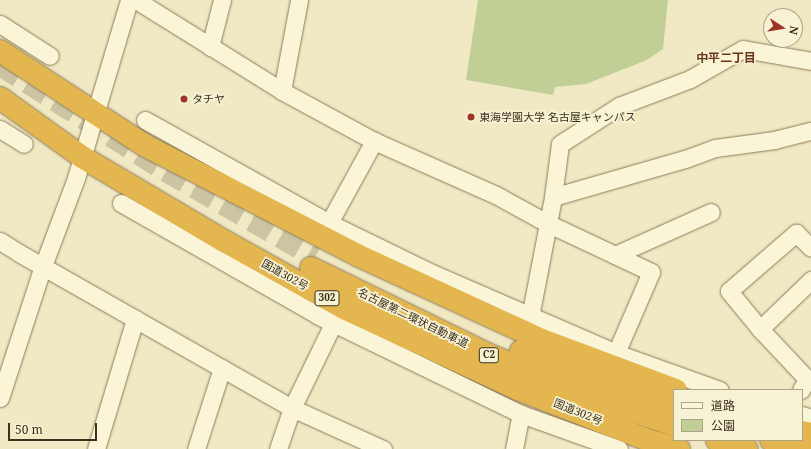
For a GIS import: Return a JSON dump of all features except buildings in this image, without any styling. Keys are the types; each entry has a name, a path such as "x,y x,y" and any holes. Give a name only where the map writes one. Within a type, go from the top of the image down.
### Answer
{"highway":[{"path":"0,51 144,145 357,256 542,340 673,389"},
{"name":"国道302号","path":"0,98 82,157 224,251 518,388 651,441 679,449"},
{"name":"名古屋第二環状自動車道","path":"673,409 604,384 491,340 373,285 313,262 489,355 599,399 673,425"},
{"path":"720,441 747,449"},
{"path":"775,441 803,449"}],"street":[{"path":"0,398 43,266 82,157 129,0"},
{"path":"136,0 282,91 374,141 496,195 547,223 651,272 616,353"},
{"path":"210,47 222,0"},
{"path":"282,91 299,0"},
{"path":"0,24 50,56"},
{"path":"530,317 553,197 560,144 619,106 690,79 742,49 811,61"},
{"path":"145,120 329,223 432,273 530,317 616,353 717,389"},
{"path":"0,129 24,144"},
{"path":"553,197 685,159 715,148 774,140 811,131"},
{"path":"144,145 176,137"},
{"path":"329,223 374,141"},
{"path":"121,203 224,251 317,315 521,414 619,449"},
{"path":"615,255 711,212"},
{"path":"806,382 729,291 796,233 811,248"},
{"path":"0,241 292,408 360,444 383,449"},
{"path":"760,329 811,280"},
{"path":"96,449 135,319"},
{"path":"278,449 292,408 334,322"},
{"path":"196,449 222,368"},
{"path":"514,449 521,414"}],"green space":[{"path":"478,0 668,0 663,49 647,60 586,84 555,87 553,95 466,80"}],"tunnel":[{"path":"0,65 166,171 315,257"}],"place":[{"name":"タチヤ","path":"184,99"},
{"name":"東海学園大学 名古屋キャンパス","path":"471,117"}],"district":[{"name":"中平二丁目","path":"726,58"}]}
